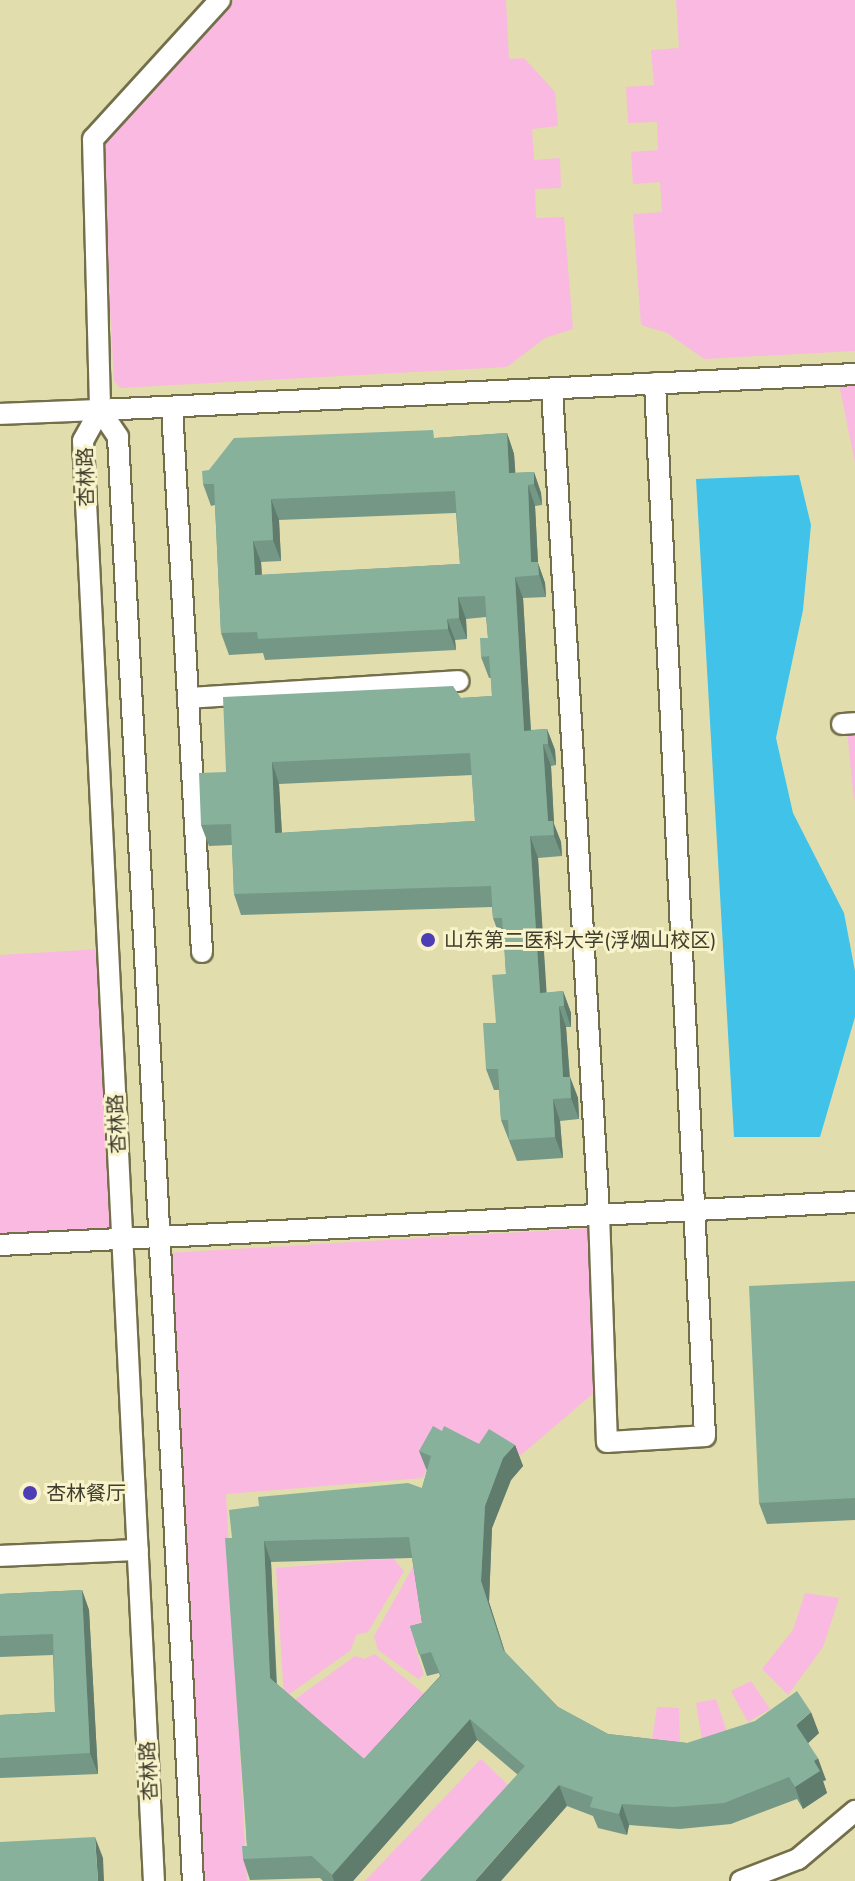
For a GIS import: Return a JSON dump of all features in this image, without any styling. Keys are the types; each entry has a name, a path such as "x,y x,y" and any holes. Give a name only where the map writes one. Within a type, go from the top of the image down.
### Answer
{"lane":[{"path":"100,410 93,139 220,0"},
{"path":"0,414 855,374"},
{"path":"552,389 599,1214 607,1442 705,1436 697,1209 655,383"},
{"path":"172,407 202,952"},
{"name":"杏林路","path":"154,1881 83,441 100,410 118,437 193,1881"},
{"path":"188,698 458,681"},
{"path":"0,1245 855,1202"},
{"path":"0,1556 138,1550"},
{"path":"741,1881 798,1859 855,1811"}],"shaded area":[{"name":"山东第二医科大学(浮烟山校区)","path":"0,0 855,0 855,1881 0,1881"},
{"path":"234,0 506,0 509,59 524,58 555,92 558,126 532,129 534,160 560,158 561,188 535,189 536,218 564,217 573,329 545,338 507,367 120,388 114,381 101,143"},
{"path":"676,0 855,0 855,351 704,359 667,333 641,325 633,214 662,212 660,182 633,184 631,152 658,150 657,122 628,123 626,87 654,85 651,50 679,48"},
{"path":"855,383 855,463 839,384"},
{"path":"847,729 855,729 855,801 853,793"},
{"path":"101,949 117,1228 0,1234 0,955"},
{"path":"591,1228 595,1392 521,1455 491,1444 483,1456 440,1436 423,1478 226,1494 247,1881 199,1881 169,1253"},
{"path":"393,1558 404,1571 368,1632 356,1635 351,1650 284,1698 276,1568"},
{"path":"414,1565 424,1643 415,1647 424,1675 418,1679 378,1650 374,1636"},
{"path":"805,1593 839,1598 823,1647 788,1695 762,1669 793,1630"},
{"path":"375,1654 428,1697 364,1769 290,1703 355,1656 364,1659"},
{"path":"751,1681 770,1709 748,1722 731,1691"},
{"path":"716,1699 727,1732 702,1739 696,1703"},
{"path":"657,1707 679,1708 680,1742 652,1740"},
{"path":"481,1759 512,1789 430,1881 365,1881"}],"water":[{"path":"799,475 811,525 803,610 776,738 793,813 844,913 855,971 855,1017 820,1137 734,1137 696,479"}],"building":[{"path":"433,430 434,438 507,433 509,473 534,472 534,484 528,485 531,562 538,562 539,575 515,577 524,731 547,729 548,744 543,744 548,821 553,821 554,835 530,836 540,993 563,991 564,1006 559,1006 563,1077 570,1077 571,1098 553,1099 555,1137 509,1140 508,1120 501,1120 498,1069 486,1069 483,1023 496,1023 492,975 506,974 502,918 493,918 491,886 234,894 231,824 201,825 199,773 226,772 223,697 453,686 461,698 492,696 489,656 481,657 480,638 488,638 485,596 458,597 459,618 447,619 448,629 258,639 257,632 221,633 214,484 203,484 202,471 209,470 234,438","holes":["455,491 460,564 255,575 253,541 273,540 271,499","470,753 475,821 275,833 272,762"]},
{"path":"855,1281 855,1498 759,1503 749,1286"},
{"path":"433,1426 442,1431 444,1426 479,1444 489,1429 515,1445 503,1458 485,1506 481,1581 503,1650 558,1707 608,1734 687,1743 755,1721 797,1691 811,1712 796,1725 818,1758 814,1761 820,1771 795,1787 789,1777 724,1803 673,1807 622,1804 619,1814 590,1807 593,1797 559,1785 475,1881 420,1881 525,1766 470,1719 332,1875 312,1856 243,1859 242,1846 247,1846 225,1538 232,1538 229,1510 259,1506 258,1497 408,1483 422,1488 431,1456 419,1451","holes":["409,1537 422,1623 410,1626 419,1655 431,1652 441,1676 364,1759 270,1678 264,1541"]},
{"path":"82,1590 90,1753 0,1758 0,1715 55,1712 53,1634 0,1636 0,1594"},
{"path":"95,1837 98,1881 0,1881 0,1842"}],"place":[{"name":"山东第二医科大学(浮烟山校区)","path":"428,940"},
{"name":"杏林餐厅","path":"30,1493"}]}
